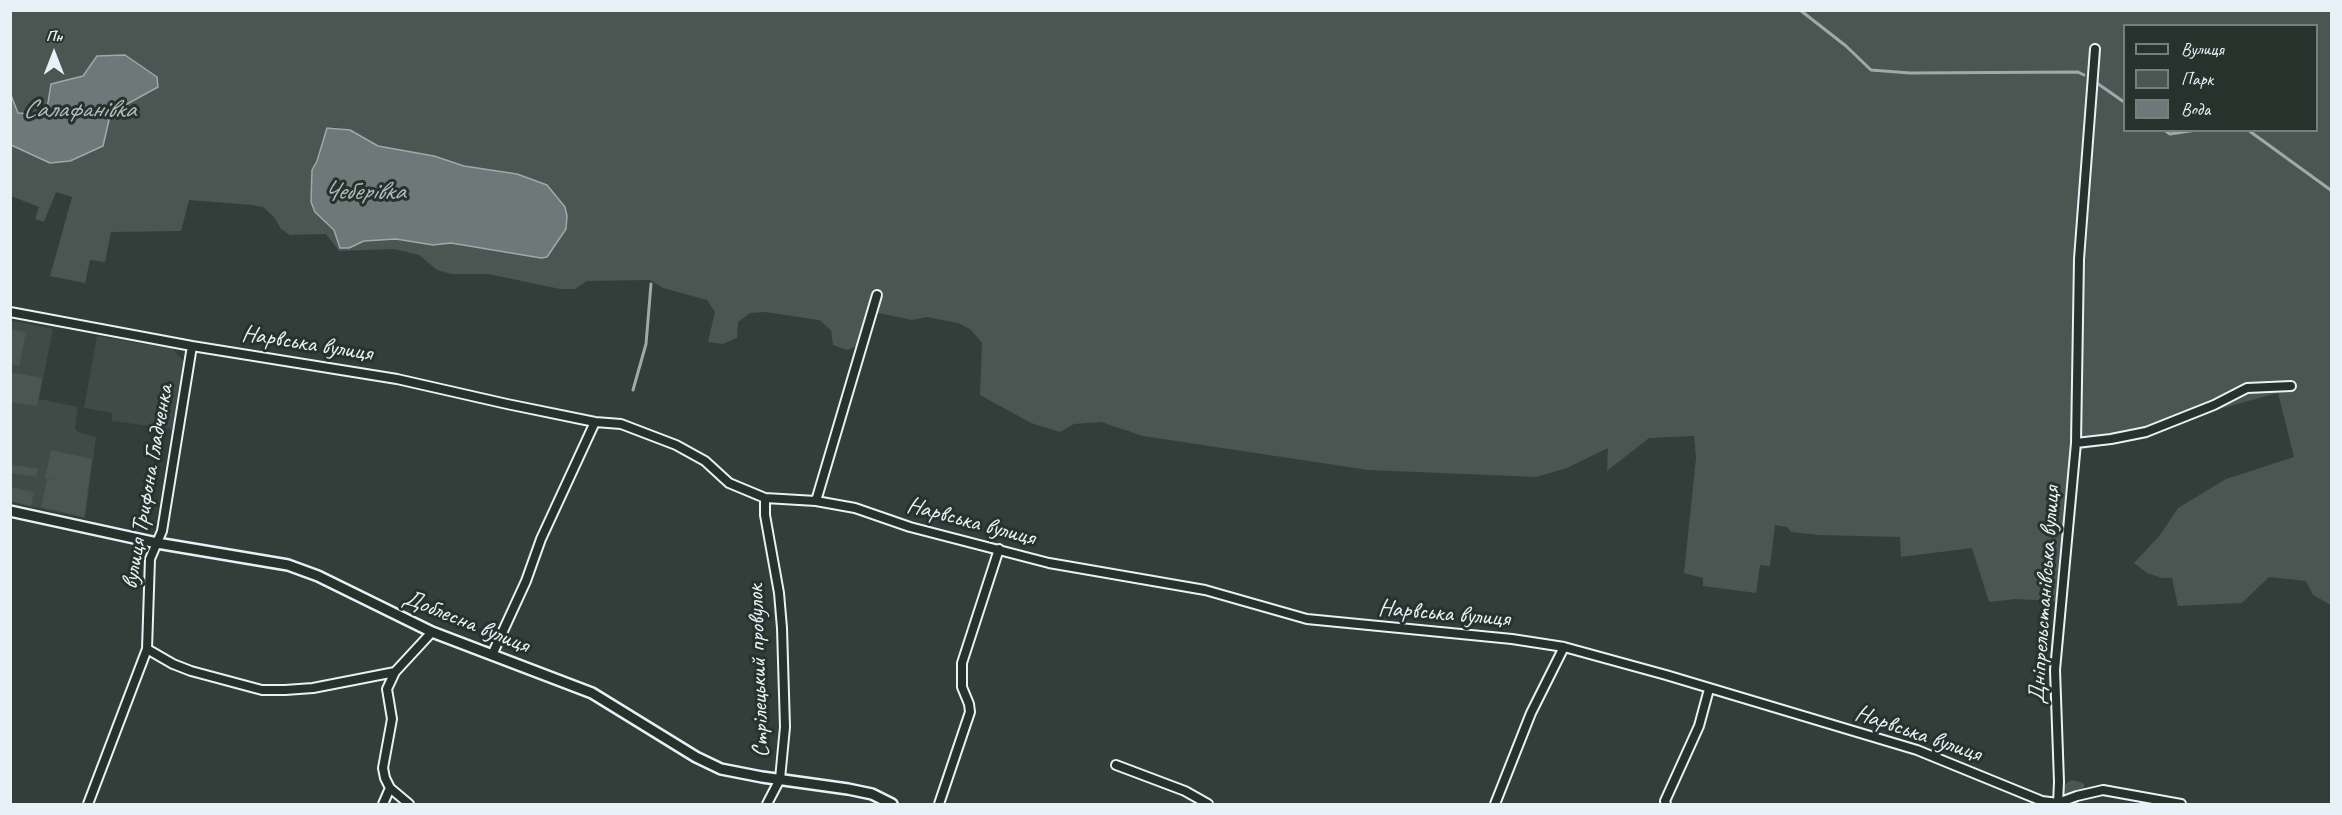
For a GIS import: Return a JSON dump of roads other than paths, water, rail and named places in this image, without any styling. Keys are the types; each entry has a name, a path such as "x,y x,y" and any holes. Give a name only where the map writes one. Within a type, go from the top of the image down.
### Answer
{"street":[{"name":"Дніпрельстанівська вулиця","path":"2058,804 2055,670 2076,443 2079,259 2095,49"},
{"path":"816,501 877,295"},
{"name":"Нарвська вулиця","path":"10,312 192,346 397,379 595,422 621,424 676,445 705,461 729,483 765,498 816,501 855,508 910,527 1049,562 1205,590 1307,619 1502,638 1563,647 1917,750 2042,801 2058,804"},
{"name":"вулиця Трифона Гладченка","path":"88,804 147,650 150,559 162,531 192,346"},
{"path":"2076,443 2146,432 2214,405 2247,388 2291,386"},
{"path":"492,655 526,581 541,539 595,422"},
{"name":"Стрілецький провулок","path":"765,498 765,515 779,593 785,727 780,779 767,804"},
{"name":"Доблесна вулиця","path":"10,511 157,543 288,565 318,576 432,632 592,693 696,757 722,769 741,774 848,789 872,794 892,804"},
{"path":"939,804 970,712 962,687 962,663 999,549"},
{"path":"410,804 390,788 383,768 392,719 387,689 395,672 432,632"},
{"path":"1495,804 1531,713 1563,647"},
{"path":"147,650 191,671 262,690 313,688 395,672"},
{"path":"1666,804 1699,726 1709,688"},
{"path":"1116,765 1185,791 1208,804"},
{"path":"383,804 390,788"},
{"path":"2058,804 2077,796 2103,790 2181,804"}],"water":[{"name":"Салафанівка","path":"125,55 157,77 158,87 118,109 109,120 103,146 70,161 50,163 11,145 11,95 18,113 46,115 51,84 83,76 97,56"},
{"name":"Чеберівка","path":"327,128 350,130 378,146 434,156 464,166 517,174 547,185 565,207 566,229 547,257 541,258 451,243 433,245 396,239 364,241 349,248 340,248 334,230 315,212 311,202 312,170"}],"waterway":[{"path":"1800,10 1846,46 1871,70 1910,73 2078,72 2084,75"},
{"path":"2094,81 2123,101"},
{"path":"2167,132 2170,134 2184,132"},
{"path":"2251,132 2332,191"},
{"path":"633,390 646,344 651,284"}]}
